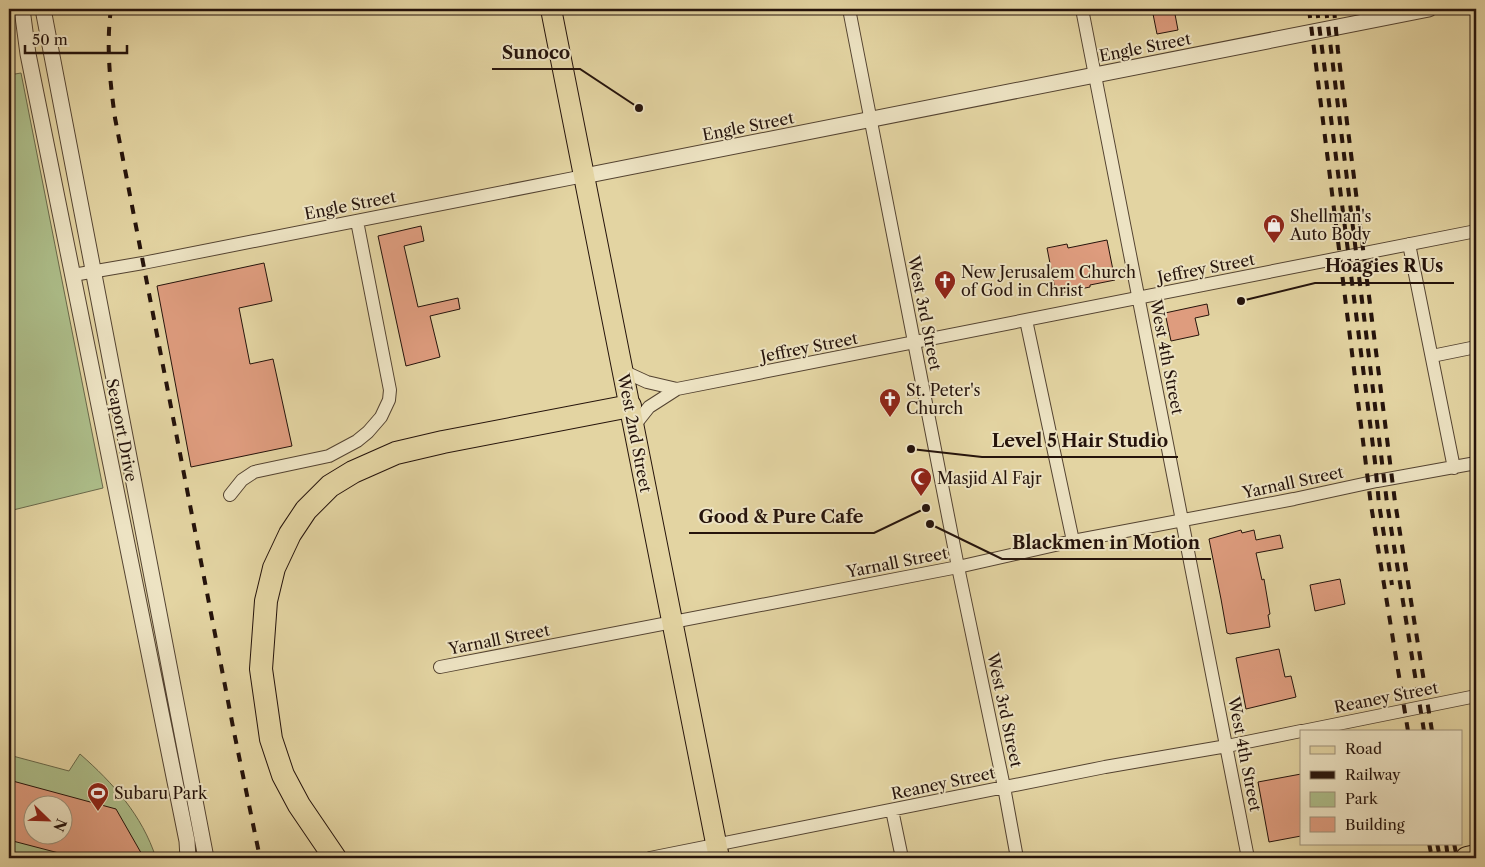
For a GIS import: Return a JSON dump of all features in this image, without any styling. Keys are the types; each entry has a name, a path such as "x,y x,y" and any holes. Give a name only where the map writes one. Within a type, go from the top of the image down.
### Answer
{"highway":[{"path":"335,858 299,805 283,775 271,739 262,669 266,601 274,568 290,534 306,510 330,486 380,458 396,452 443,442 632,416"},
{"path":"1467,858 1476,857"},
{"path":"1471,858 1476,857"}],"main road":[{"name":"West 2nd Street","path":"551,9 717,852"}],"street":[{"name":"Seaport Drive","path":"22,9 28,54 187,841 188,858"},
{"name":"Seaport Drive","path":"42,9 206,858"},
{"name":"West 3rd Street","path":"849,9 1017,858"},
{"name":"West 4th Street","path":"1082,9 1248,858"},
{"name":"Engle Street","path":"73,275 357,221 1429,9"},
{"path":"230,495 242,480 254,472 329,456 356,440 368,432 381,417 389,400 390,390 357,221"},
{"name":"Jeffrey Street","path":"677,389 1476,231"},
{"path":"1409,244 1454,468"},
{"path":"1026,320 1073,542"},
{"path":"1432,356 1476,348"},
{"path":"623,371 647,382 677,389"},
{"path":"632,416 650,408 677,389"},
{"name":"Yarnall Street","path":"440,667 958,567 1182,520 1476,463"},
{"name":"Reaney Street","path":"1307,730 1476,696"},
{"name":"Reaney Street","path":"650,858 717,852 892,810 1105,767 1300,731"},
{"path":"892,810 902,858"}],"green space":[{"path":"21,73 103,488 9,511 9,75"},
{"name":"Subaru Park","path":"80,754 115,788 135,814 156,858 9,858 9,755 69,771"}],"building":[{"path":"1152,9 1174,9 1178,30 1157,34"},
{"path":"421,226 424,241 404,246 418,307 458,298 460,309 430,316 440,357 406,366 378,236"},
{"path":"1107,240 1115,280 1056,294 1047,248 1067,244 1068,248"},
{"path":"264,263 272,301 239,308 250,364 273,359 292,446 191,467 157,286"},
{"path":"1207,304 1209,315 1195,318 1199,335 1171,341 1165,313"},
{"path":"1241,530 1242,533 1254,530 1256,540 1280,535 1283,548 1256,553 1262,580 1264,579 1270,614 1268,615 1270,627 1230,634 1227,633 1209,539"},
{"path":"1340,579 1345,604 1315,611 1310,585"},
{"path":"1279,649 1285,677 1291,676 1296,697 1246,709 1236,658"},
{"path":"1300,774 1300,836 1269,842 1258,782"},
{"path":"9,780 61,794 22,794 22,843 9,840"},
{"path":"72,797 116,809 144,858 78,858 24,844 72,844"}],"railway":[{"path":"111,9 109,64 115,118 260,858"},
{"path":"1309,9 1371,505 1408,730"},
{"path":"1317,9 1379,504 1392,585"},
{"path":"1326,9 1387,503 1424,730"},
{"path":"1334,9 1395,502 1432,730"},
{"path":"1429,844 1432,858"},
{"path":"1437,844 1440,858"},
{"path":"1446,844 1448,858"},
{"path":"1454,844 1457,858"}],"place":[{"name":"Sunoco","path":"639,108"},
{"name":"Shellman's Auto Body","path":"1274,244"},
{"name":"New Jerusalem Church of God in Christ","path":"945,300"},
{"name":"Hoagies R Us","path":"1241,301"},
{"name":"St. Peter's Church","path":"890,418"},
{"name":"Level 5 Hair Studio","path":"911,449"},
{"name":"Masjid Al Fajr","path":"921,497"},
{"name":"Good & Pure Cafe","path":"926,508"},
{"name":"Blackmen in Motion","path":"930,524"},
{"name":"Subaru Park","path":"98,812"}]}
